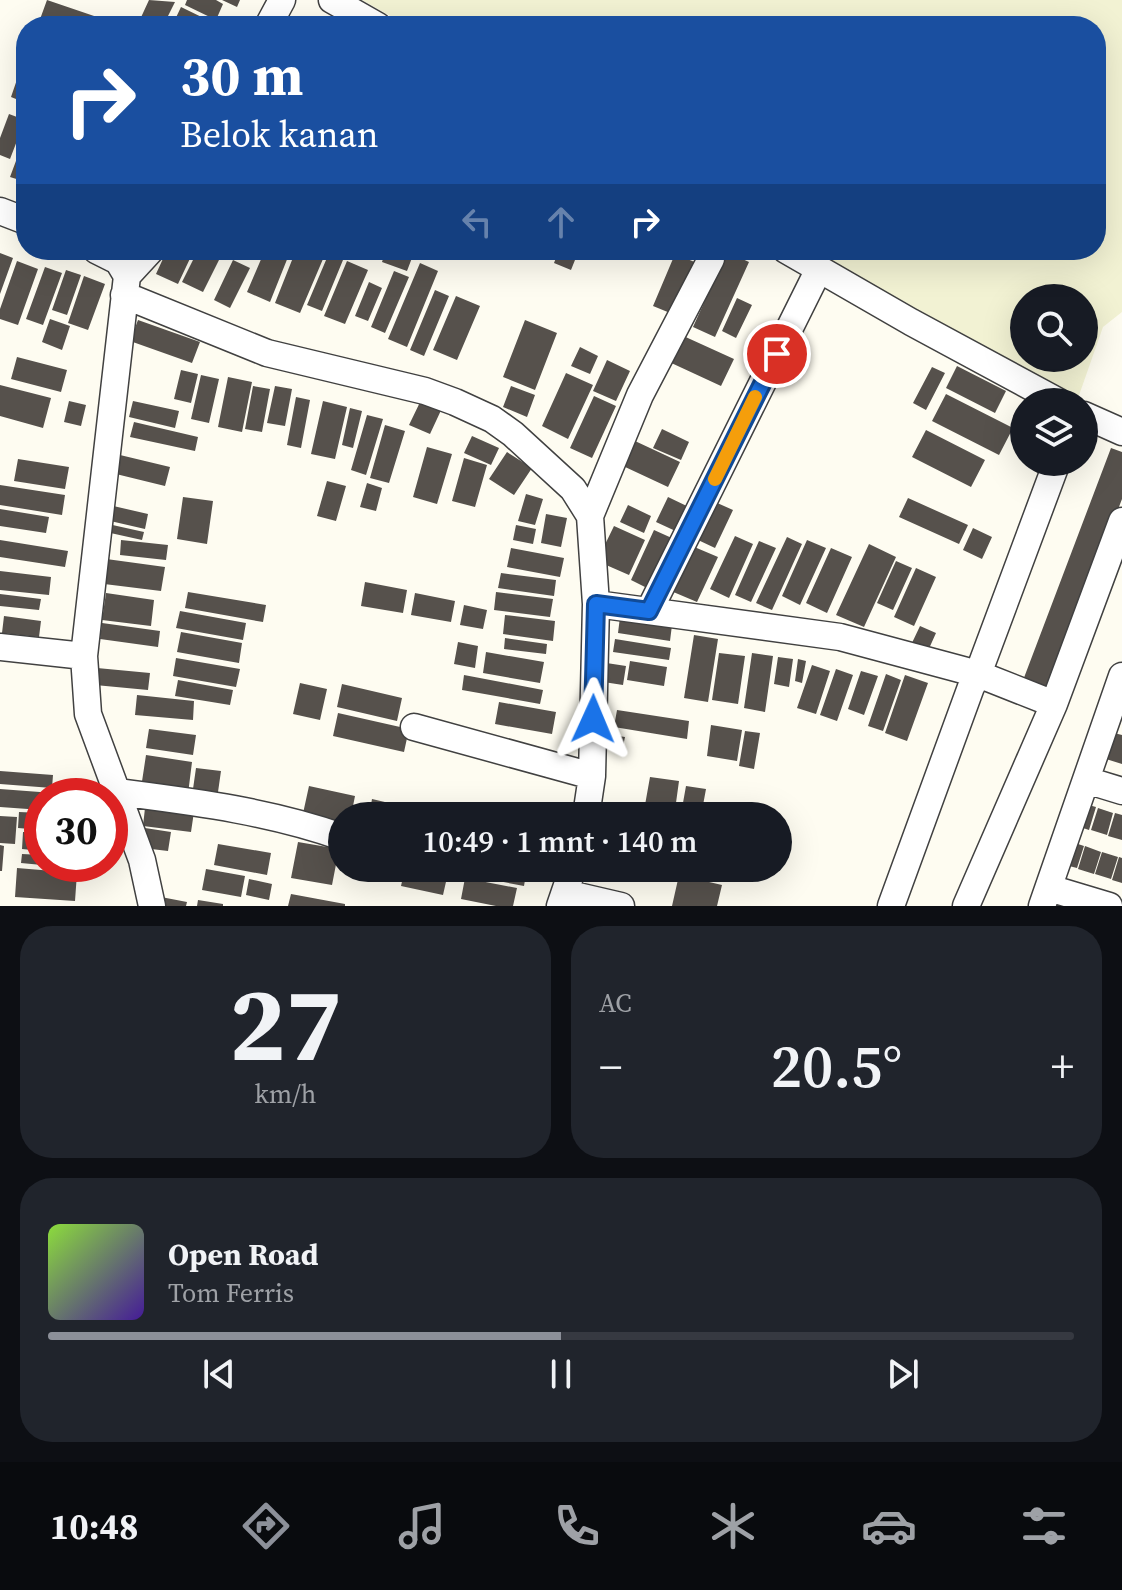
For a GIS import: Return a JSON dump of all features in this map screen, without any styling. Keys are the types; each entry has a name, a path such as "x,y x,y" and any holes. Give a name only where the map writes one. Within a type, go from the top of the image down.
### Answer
{"street":[{"path":"332,0 360,16"},
{"path":"112,778 88,714 84,656 126,286 116,260"},
{"path":"126,286 144,260"},
{"path":"588,802 592,776 596,604 590,516 653,368 710,260"},
{"path":"803,260 1034,388"},
{"path":"649,611 819,269"},
{"path":"126,286 267,353 425,391 480,413 513,434 573,489 590,516"},
{"path":"1098,421 1122,432"},
{"path":"963,671 1051,476"},
{"path":"966,906 1054,704 1122,521"},
{"path":"596,604 840,637 963,671 1054,704"},
{"path":"0,647 84,656"},
{"path":"891,906 971,687 963,671"},
{"path":"1109,906 1045,897 1122,676"},
{"path":"414,727 592,776"},
{"path":"1086,780 1122,791"},
{"path":"128,793 279,816 328,832"},
{"path":"128,822 142,860 152,906"},
{"path":"566,889 621,906"}],"green space":[{"path":"362,0 1122,0 1122,312 1103,327 1098,341 1098,284 1010,284 1010,364 825,260 1106,260 1106,16 390,16"},
{"path":"1025,372 1087,372 1082,388 1054,388"}],"building":[{"path":"47,0 94,16 41,16"},
{"path":"149,0 175,2 168,16 142,16"},
{"path":"187,0 216,0 223,4 218,16 208,16 185,5"},
{"path":"222,0 240,0 237,7"},
{"path":"181,7 199,16 177,16"},
{"path":"16,82 16,99 11,97"},
{"path":"9,114 16,117 16,143 10,159 0,155 0,138"},
{"path":"16,161 16,179 10,177"},
{"path":"0,253 13,258 0,294"},
{"path":"162,260 189,260 178,284 156,274"},
{"path":"193,260 219,260 203,292 182,282"},
{"path":"233,260 250,268 230,308 214,300"},
{"path":"261,260 287,260 270,302 247,292"},
{"path":"292,260 323,260 300,313 275,303"},
{"path":"326,260 343,260 322,311 307,305"},
{"path":"383,260 411,260 407,271"},
{"path":"555,260 575,260 571,270 554,263"},
{"path":"672,260 697,263 675,315 653,306"},
{"path":"723,260 749,262 715,337 693,327"},
{"path":"17,261 38,269 18,325 0,319 0,309"},
{"path":"347,261 368,270 345,324 324,316"},
{"path":"420,263 438,271 407,347 388,339"},
{"path":"45,267 62,273 43,325 26,319"},
{"path":"66,270 81,275 67,315 52,310"},
{"path":"394,271 409,277 385,333 371,327"},
{"path":"84,276 105,284 88,330 68,323"},
{"path":"369,282 382,288 368,321 355,316"},
{"path":"435,290 449,296 424,356 410,350"},
{"path":"456,296 480,306 457,360 433,350"},
{"path":"737,298 752,305 736,338 722,331"},
{"path":"50,319 70,326 62,350 42,342"},
{"path":"138,320 200,342 192,363 130,341"},
{"path":"525,320 557,333 535,390 503,377"},
{"path":"679,334 734,359 721,386 667,361"},
{"path":"580,347 598,356 590,374 571,366"},
{"path":"17,357 67,370 61,392 11,379"},
{"path":"607,360 630,371 616,401 593,391"},
{"path":"957,366 1006,391 995,413 946,388"},
{"path":"932,367 945,373 926,410 913,403"},
{"path":"181,370 198,374 191,403 174,399"},
{"path":"566,373 593,385 568,439 542,426"},
{"path":"201,375 219,379 209,423 191,419"},
{"path":"228,377 252,382 242,432 218,427"},
{"path":"0,385 51,398 43,428 0,416"},
{"path":"253,386 270,389 262,432 245,429"},
{"path":"275,386 292,389 285,426 267,423"},
{"path":"511,386 535,395 527,417 503,407"},
{"path":"946,394 1010,426 1010,434 999,455 932,421"},
{"path":"423,396 443,406 430,434 409,425"},
{"path":"594,396 616,406 592,458 570,448"},
{"path":"296,397 310,400 301,448 287,445"},
{"path":"69,401 86,405 81,426 64,422"},
{"path":"133,401 179,411 175,428 129,417"},
{"path":"323,401 347,407 335,459 311,454"},
{"path":"350,408 362,411 353,448 342,445"},
{"path":"367,415 383,419 366,475 351,470"},
{"path":"134,422 198,437 195,451 130,437"},
{"path":"385,425 405,431 389,483 370,478"},
{"path":"662,429 689,442 681,460 653,448"},
{"path":"926,430 985,460 971,487 912,457"},
{"path":"472,436 499,448 491,465 464,453"},
{"path":"635,441 680,462 668,487 623,466"},
{"path":"427,447 452,454 437,504 413,497"},
{"path":"1111,448 1122,452 1122,499 1048,693 1022,683"},
{"path":"507,452 532,468 514,495 489,479"},
{"path":"120,455 170,467 165,486 116,474"},
{"path":"464,458 487,465 475,507 452,501"},
{"path":"18,459 69,467 65,489 14,481"},
{"path":"327,481 346,486 336,521 317,516"},
{"path":"367,483 382,488 376,511 360,507"},
{"path":"0,485 65,495 62,515 0,505"},
{"path":"526,494 543,499 535,525 518,521"},
{"path":"183,497 213,501 207,544 177,539"},
{"path":"668,497 693,509 682,534 656,522"},
{"path":"908,498 968,525 959,544 899,517"},
{"path":"715,502 733,510 715,548 698,540"},
{"path":"109,505 148,514 145,529 106,520"},
{"path":"628,505 651,516 644,533 620,522"},
{"path":"0,509 49,517 46,533 0,526"},
{"path":"546,514 567,518 561,547 541,543"},
{"path":"108,524 144,532 142,540 106,532"},
{"path":"516,525 536,529 533,544 513,540"},
{"path":"614,526 645,540 629,575 597,561"},
{"path":"973,528 992,537 982,559 963,550"},
{"path":"654,530 674,539 651,590 631,580"},
{"path":"735,536 753,544 729,598 710,589"},
{"path":"787,537 802,544 772,610 756,603"},
{"path":"0,540 68,551 65,567 0,557"},
{"path":"121,540 168,545 166,560 120,555"},
{"path":"807,540 826,548 800,605 782,596"},
{"path":"759,541 776,548 751,602 735,595"},
{"path":"869,544 896,557 864,627 836,615"},
{"path":"692,546 718,557 697,602 671,591"},
{"path":"511,548 564,558 560,577 507,567"},
{"path":"831,548 852,557 827,613 806,603"},
{"path":"99,558 165,567 161,591 96,583"},
{"path":"896,561 912,568 893,610 877,603"},
{"path":"916,568 936,577 914,626 894,617"},
{"path":"0,571 51,577 49,595 0,590"},
{"path":"501,573 556,580 554,596 498,588"},
{"path":"365,582 407,590 403,613 361,606"},
{"path":"188,592 266,605 263,622 185,608"},
{"path":"496,592 553,599 550,617 494,610"},
{"path":"106,593 154,600 151,626 102,620"},
{"path":"415,593 455,601 451,622 411,615"},
{"path":"0,594 41,599 39,610 0,606"},
{"path":"464,605 487,610 483,629 460,625"},
{"path":"180,611 246,623 243,640 176,628"},
{"path":"505,615 555,621 553,641 503,634"},
{"path":"4,616 41,621 39,637 2,633"},
{"path":"620,617 672,625 670,641 618,633"},
{"path":"102,623 160,631 158,647 100,639"},
{"path":"920,626 936,633 927,653 911,645"},
{"path":"181,632 242,643 239,663 177,652"},
{"path":"694,635 718,639 708,702 684,698"},
{"path":"505,638 547,644 546,654 504,649"},
{"path":"615,639 671,648 669,660 613,652"},
{"path":"458,642 478,646 475,668 454,664"},
{"path":"486,652 544,662 540,683 483,673"},
{"path":"719,653 745,656 738,704 712,700"},
{"path":"752,653 773,656 765,712 744,708"},
{"path":"778,657 793,659 789,687 774,684"},
{"path":"176,658 240,669 236,687 173,676"},
{"path":"798,659 806,661 802,683 795,681"},
{"path":"630,661 667,667 664,686 627,680"},
{"path":"600,662 626,666 623,685 597,681"},
{"path":"812,665 830,671 816,714 797,708"},
{"path":"97,668 150,673 148,690 95,685"},
{"path":"836,669 853,675 837,721 820,715"},
{"path":"861,671 878,676 864,715 848,709"},
{"path":"886,674 901,680 883,731 868,726"},
{"path":"464,675 543,690 540,704 462,690"},
{"path":"905,675 928,683 907,741 885,733"},
{"path":"178,680 233,690 230,705 175,696"},
{"path":"300,683 327,689 320,720 293,714"},
{"path":"342,684 402,698 397,721 337,707"},
{"path":"137,695 194,701 193,720 135,715"},
{"path":"499,702 556,712 552,734 495,724"},
{"path":"617,710 689,721 687,739 614,727"},
{"path":"338,713 409,729 404,752 333,736"},
{"path":"711,725 742,730 737,761 707,756"},
{"path":"149,729 196,735 193,755 146,748"},
{"path":"745,731 760,733 754,769 739,766"},
{"path":"599,733 625,737 622,751 596,747"},
{"path":"1114,733 1122,735 1122,764 1106,759"},
{"path":"146,755 192,762 188,794 141,788"},
{"path":"196,768 221,771 217,799 192,796"},
{"path":"0,771 53,775 53,778 24,778 24,786 0,784"},
{"path":"650,777 679,781 676,802 646,802"},
{"path":"309,786 355,796 354,802 328,802 328,824 302,818"},
{"path":"686,786 706,789 704,802 683,802"},
{"path":"0,789 24,791 24,809 0,807"},
{"path":"146,799 195,805 191,832 143,826"},
{"path":"1081,803 1096,807 1089,830 1074,825"},
{"path":"1098,808 1113,813 1107,835 1091,830"},
{"path":"19,812 24,812 24,828 18,828"},
{"path":"1115,813 1122,815 1122,840 1108,836"},
{"path":"0,816 17,817 15,844 0,843"},
{"path":"145,828 171,832 168,851 143,848"},
{"path":"1069,841 1084,846 1077,868 1061,864"},
{"path":"298,842 328,847 328,882 333,882 332,885 291,878"},
{"path":"218,844 271,853 267,875 214,865"},
{"path":"0,845 4,846 2,871 0,871"},
{"path":"1085,846 1101,852 1094,874 1078,869"},
{"path":"1102,852 1118,857 1111,879 1095,874"},
{"path":"1119,857 1122,858 1122,883 1112,880"},
{"path":"17,868 24,869 24,882 76,882 75,901 15,897"},
{"path":"206,869 245,876 241,897 202,890"},
{"path":"249,879 272,884 269,900 246,895"},
{"path":"402,882 446,882 443,895 401,886"},
{"path":"464,882 486,882 517,888 513,906 461,899"},
{"path":"503,882 525,882 524,886"},
{"path":"677,882 722,885 717,906 672,906"},
{"path":"291,894 345,904 345,906 288,906"},
{"path":"161,897 187,902 186,906 160,906"},
{"path":"198,900 223,904 223,906 197,906"}],"slow traffic":[{"path":"715,479 755,397"}],"route":[{"path":"593,719 596,604 649,611 777,354"}]}
